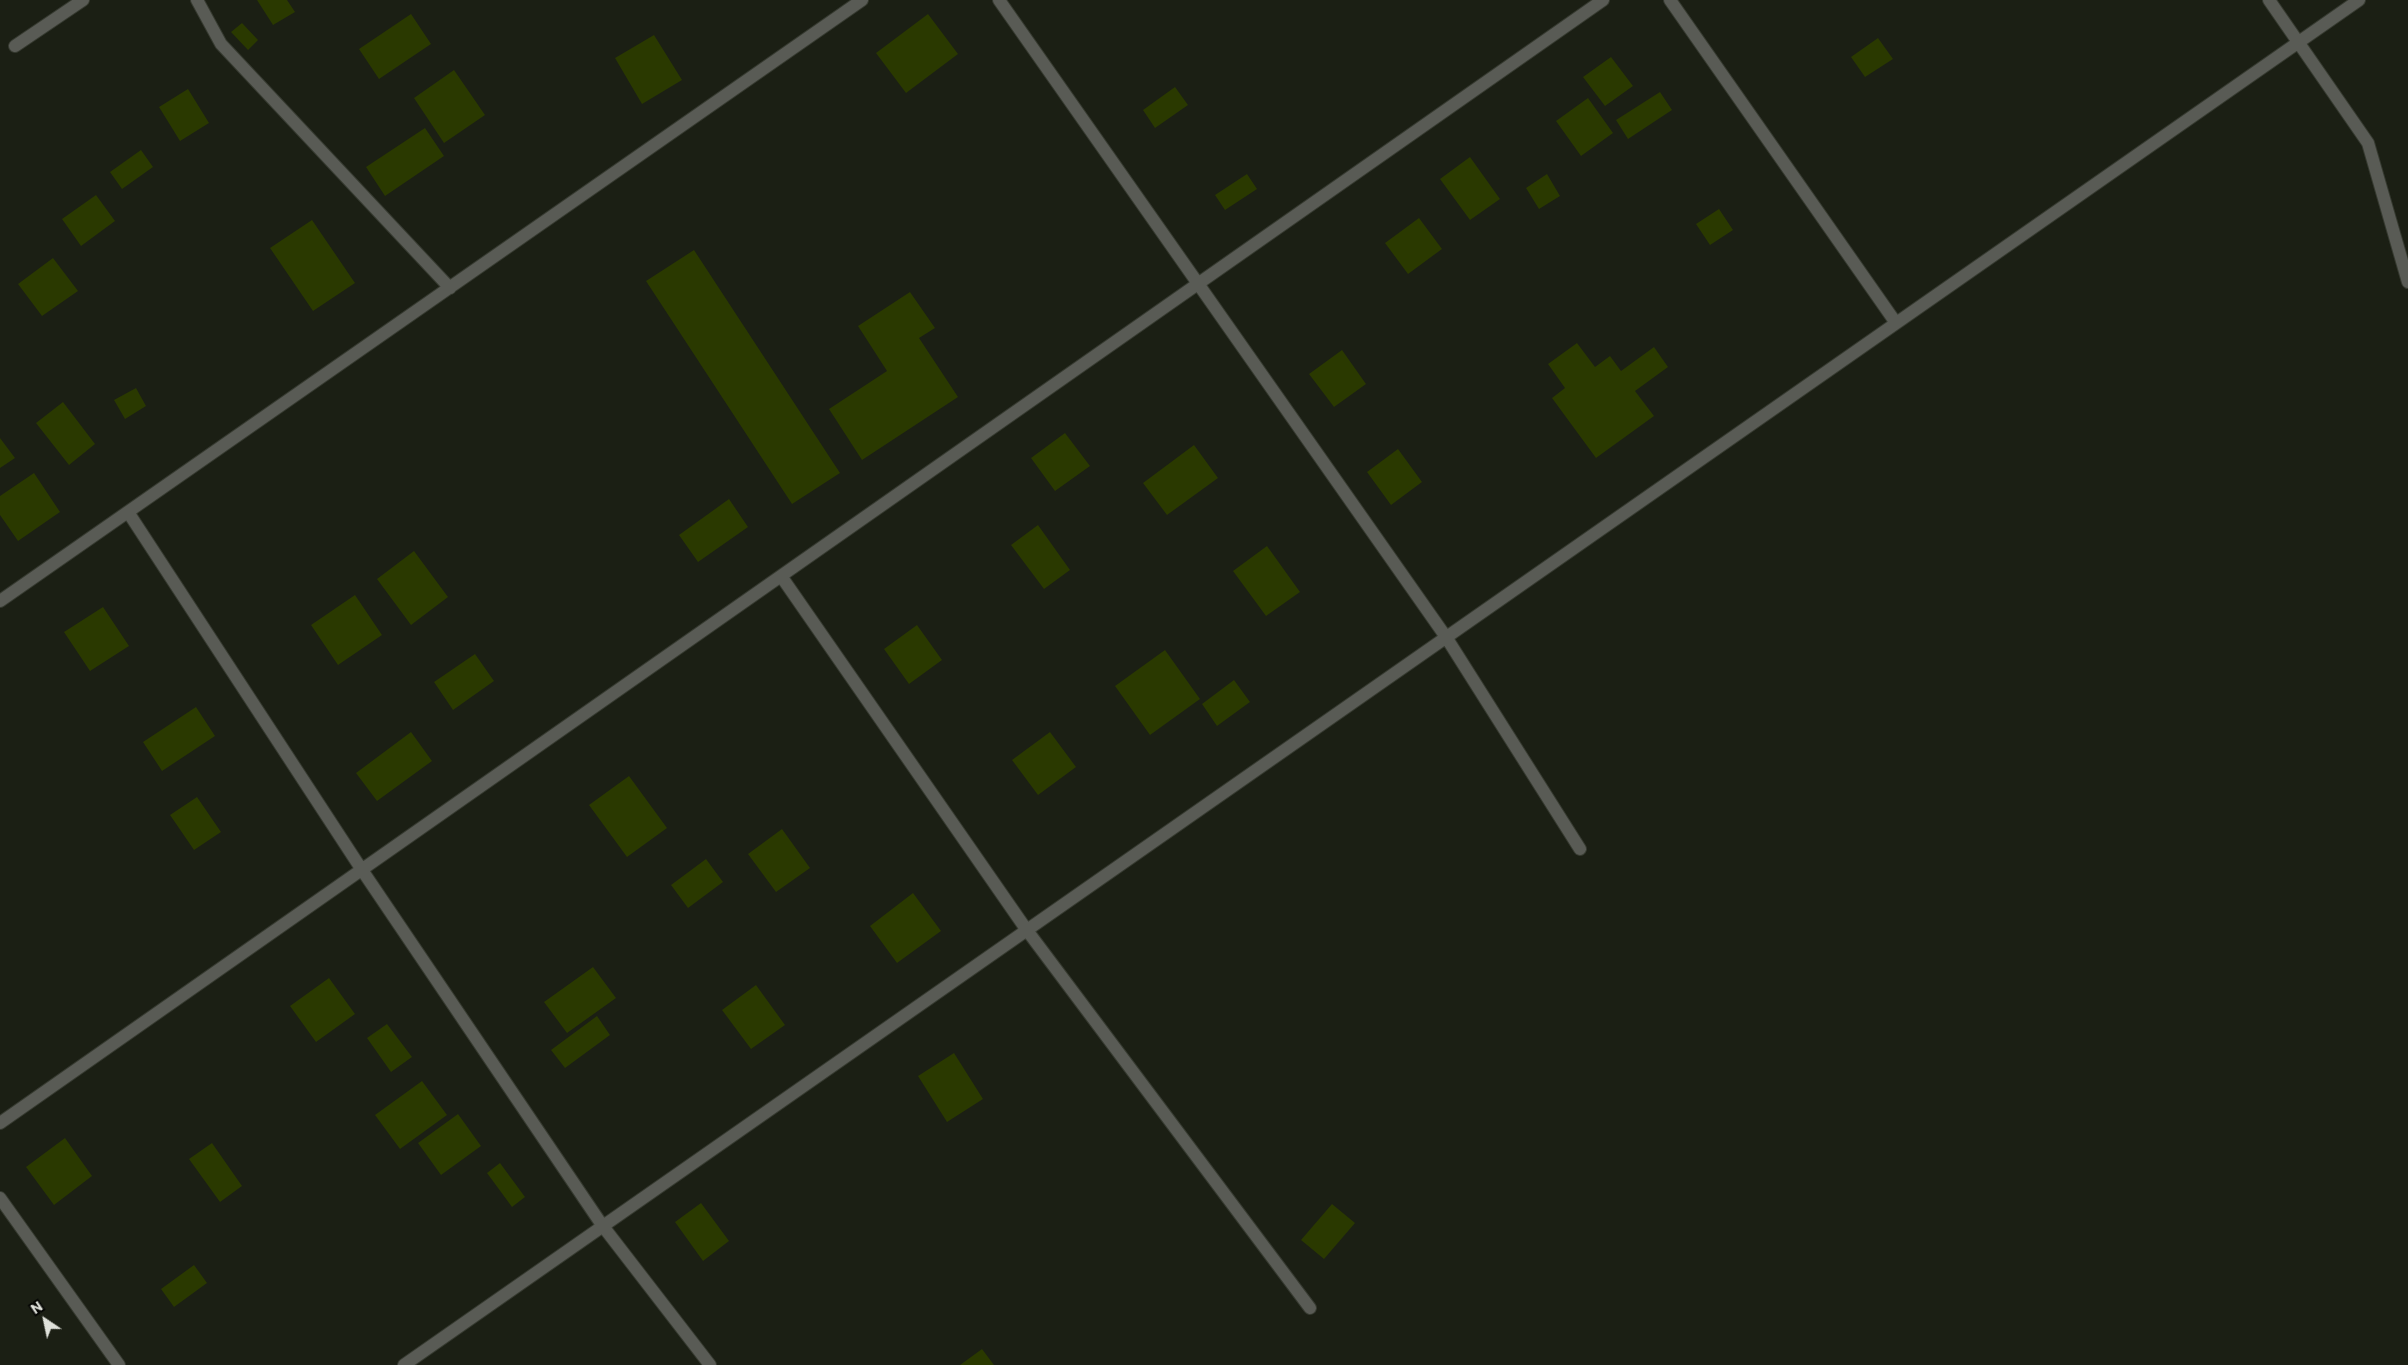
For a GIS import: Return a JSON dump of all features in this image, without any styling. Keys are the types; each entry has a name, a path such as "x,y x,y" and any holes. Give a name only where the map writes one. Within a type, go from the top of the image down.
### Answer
{"street":[{"path":"15,46 83,0"},
{"path":"197,0 221,44 450,288"},
{"path":"0,601 862,0"},
{"path":"999,0 1446,637 1580,849"},
{"path":"0,1123 1603,0"},
{"path":"1670,0 1896,323"},
{"path":"2269,0 2368,143 2408,282"},
{"path":"404,1365 2359,0"},
{"path":"128,512 362,870 602,1225 710,1365"},
{"path":"781,576 1026,929 1310,1308"},
{"path":"0,1198 119,1365"}],"building":[{"path":"257,0 287,0 295,12 273,25"},
{"path":"411,14 431,44 379,79 359,49"},
{"path":"928,14 958,54 906,93 876,53"},
{"path":"242,23 258,40 248,50 231,32"},
{"path":"654,35 682,80 642,104 615,58"},
{"path":"1878,38 1893,59 1865,77 1851,57"},
{"path":"1611,57 1633,86 1605,106 1583,77"},
{"path":"454,70 485,115 444,143 414,98"},
{"path":"1175,87 1188,105 1155,128 1143,110"},
{"path":"188,89 209,123 180,141 159,107"},
{"path":"1660,92 1672,110 1628,139 1616,120"},
{"path":"1588,98 1613,133 1581,156 1556,121"},
{"path":"425,128 444,156 385,196 366,167"},
{"path":"141,150 153,167 122,189 110,172"},
{"path":"1470,157 1500,199 1470,220 1440,179"},
{"path":"1247,174 1257,189 1225,210 1215,195"},
{"path":"1547,174 1560,196 1539,209 1526,188"},
{"path":"96,195 115,221 81,246 62,219"},
{"path":"1719,209 1733,230 1710,245 1696,224"},
{"path":"1419,218 1442,249 1408,274 1385,243"},
{"path":"312,220 355,283 313,311 270,248"},
{"path":"694,250 840,473 792,504 646,281"},
{"path":"53,258 78,291 42,316 18,284"},
{"path":"910,292 935,328 919,338 958,397 862,460 829,409 887,371 858,326"},
{"path":"1577,343 1595,367 1610,356 1621,371 1654,347 1668,367 1635,391 1654,416 1596,458 1552,398 1565,388 1548,364"},
{"path":"1342,350 1366,384 1334,407 1309,374"},
{"path":"136,388 146,406 125,419 114,400"},
{"path":"63,402 95,444 69,465 36,423"},
{"path":"1065,433 1090,466 1055,491 1031,458"},
{"path":"0,438 15,458 0,468"},
{"path":"1194,445 1218,478 1167,515 1143,483"},
{"path":"1398,449 1422,482 1391,505 1367,472"},
{"path":"34,473 60,512 18,541 0,515 0,496"},
{"path":"729,499 748,527 698,562 679,535"},
{"path":"1038,525 1070,570 1044,589 1011,545"},
{"path":"1267,546 1300,592 1266,616 1233,571"},
{"path":"414,551 448,597 411,625 377,579"},
{"path":"355,595 382,635 338,665 311,625"},
{"path":"103,607 129,646 90,671 64,632"},
{"path":"917,625 942,660 909,684 884,649"},
{"path":"1165,650 1200,699 1150,735 1115,686"},
{"path":"475,654 494,681 453,710 434,682"},
{"path":"1234,680 1250,702 1217,726 1202,704"},
{"path":"196,707 215,736 162,771 143,742"},
{"path":"411,732 432,761 377,801 356,773"},
{"path":"1050,732 1076,767 1038,795 1012,760"},
{"path":"629,776 667,828 627,857 589,805"},
{"path":"197,797 221,832 194,850 170,815"},
{"path":"782,829 810,868 776,892 748,854"},
{"path":"706,859 723,882 688,908 671,885"},
{"path":"913,893 941,931 897,963 870,926"},
{"path":"593,967 616,998 567,1033 544,1002"},
{"path":"329,978 355,1014 316,1042 290,1006"},
{"path":"756,985 785,1025 751,1049 722,1010"},
{"path":"597,1016 610,1035 565,1068 551,1050"},
{"path":"387,1024 412,1057 391,1072 367,1038"},
{"path":"954,1053 983,1099 947,1122 918,1076"},
{"path":"422,1081 447,1115 400,1149 375,1115"},
{"path":"458,1114 481,1146 441,1175 418,1143"},
{"path":"65,1138 92,1176 54,1205 26,1167"},
{"path":"212,1143 242,1186 220,1202 189,1159"},
{"path":"500,1163 525,1197 512,1207 487,1173"},
{"path":"701,1203 729,1241 703,1261 675,1222"},
{"path":"1332,1204 1355,1223 1324,1259 1301,1240"},
{"path":"194,1265 207,1283 174,1307 161,1289"},
{"path":"982,1349 994,1365 960,1365"}]}
